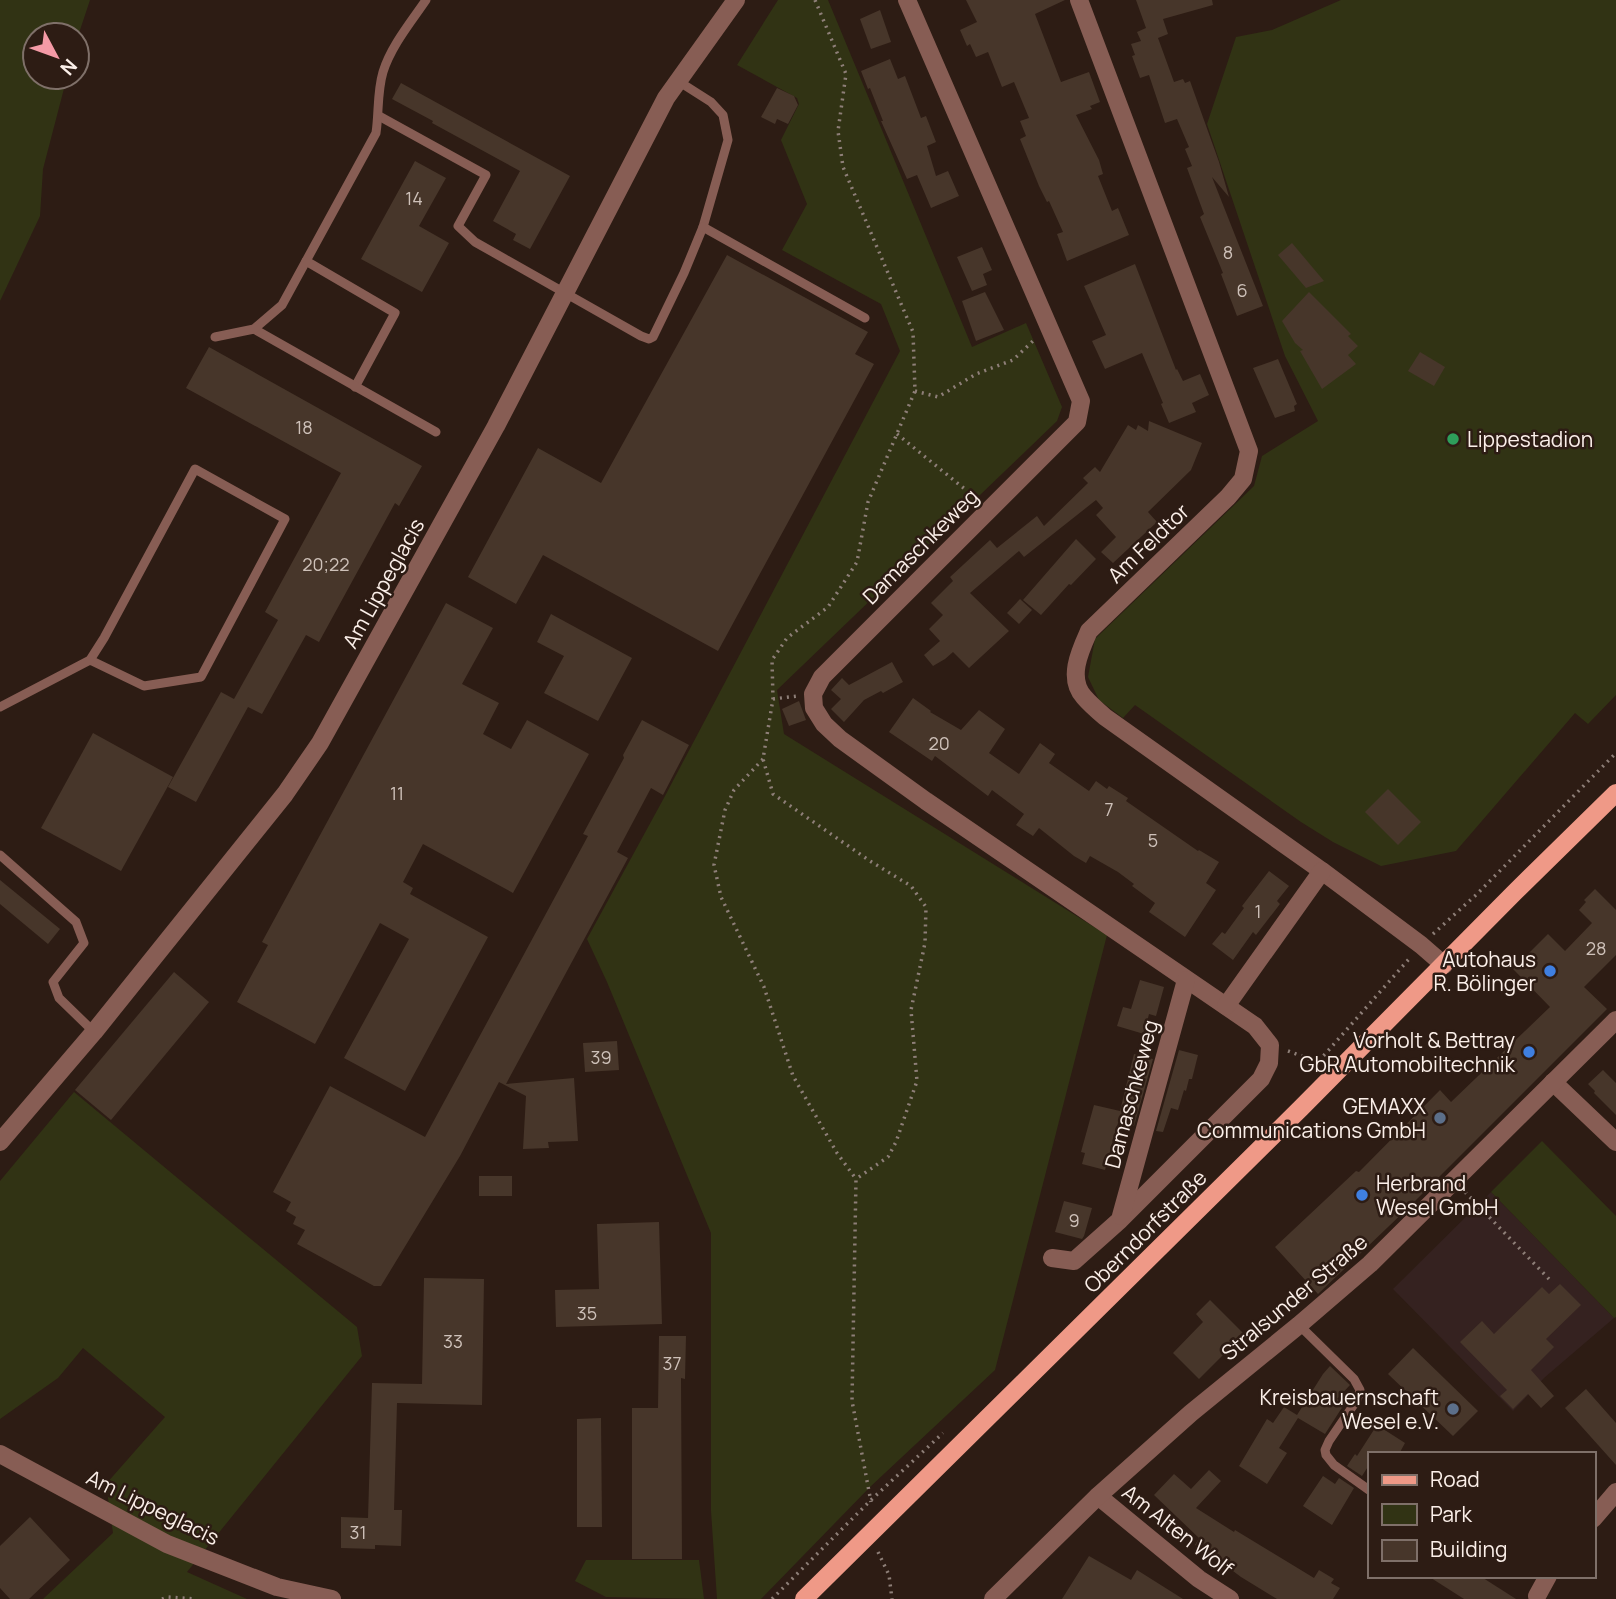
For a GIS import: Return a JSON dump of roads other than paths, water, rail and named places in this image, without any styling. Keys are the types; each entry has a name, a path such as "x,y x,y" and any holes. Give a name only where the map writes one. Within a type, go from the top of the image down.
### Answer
{"main road":[{"name":"Oberndorfstraße","path":"1515,892 1616,782"},
{"name":"Oberndorfstraße","path":"804,1599 1292,1118 1616,793"}],"street":[{"name":"Am Lippeglacis","path":"0,1142 94,1032 285,794 320,743 496,426 666,98 736,0"},
{"name":"Damaschkeweg","path":"907,0 1081,401 1077,422 822,677 813,694 814,708 824,724 840,738 926,801 1255,1026 1270,1045 1269,1062 1261,1079 1120,1220"},
{"name":"Am Feldtor","path":"1079,0 1249,451 1243,479 1228,498 1089,632 1077,657 1075,678 1082,695 1105,717 1322,871 1444,965"},
{"path":"1226,1006 1322,871"},
{"name":"Damaschkeweg","path":"1120,1220 1186,980"},
{"name":"Stralsunder Straße","path":"993,1599 1098,1496 1191,1413 1370,1264 1616,1020"},
{"path":"1553,1082 1616,1142"},
{"path":"1052,1258 1074,1261 1120,1220"},
{"name":"Am Lippeglacis","path":"0,1454 167,1544 277,1587 332,1599"},
{"path":"1595,1516 1616,1492"},
{"name":"Am Alten Wolf","path":"1098,1496 1199,1579 1230,1599"},
{"path":"1537,1596 1547,1578"}],"lane":[{"path":"215,337 254,329 282,305 376,133 384,70 426,0"},
{"path":"379,116 486,175 458,226 475,242 649,339 653,337 684,273 703,227 729,140 723,114 678,81"},
{"path":"703,227 865,318"},
{"path":"306,261 395,313 355,387"},
{"path":"254,329 436,432"},
{"path":"0,707 90,660 194,469 285,519 201,677 144,686 90,660"},
{"path":"0,855 76,922 84,943 53,982 59,998 94,1032"},
{"path":"1299,1325 1354,1379 1360,1390 1357,1400 1325,1450 1334,1465 1368,1489"}],"place":[{"name":"Lippestadion","path":"1453,439"},
{"name":"Autohaus R. Bölinger","path":"1550,971"},
{"name":"Vorholt & Bettray GbR Automobiltechnik","path":"1529,1052"},
{"name":"GEMAXX Communications GmbH","path":"1440,1118"},
{"name":"Herbrand Wesel GmbH","path":"1362,1195"},
{"name":"Kreisbauernschaft Wesel e.V.","path":"1453,1409"}]}
